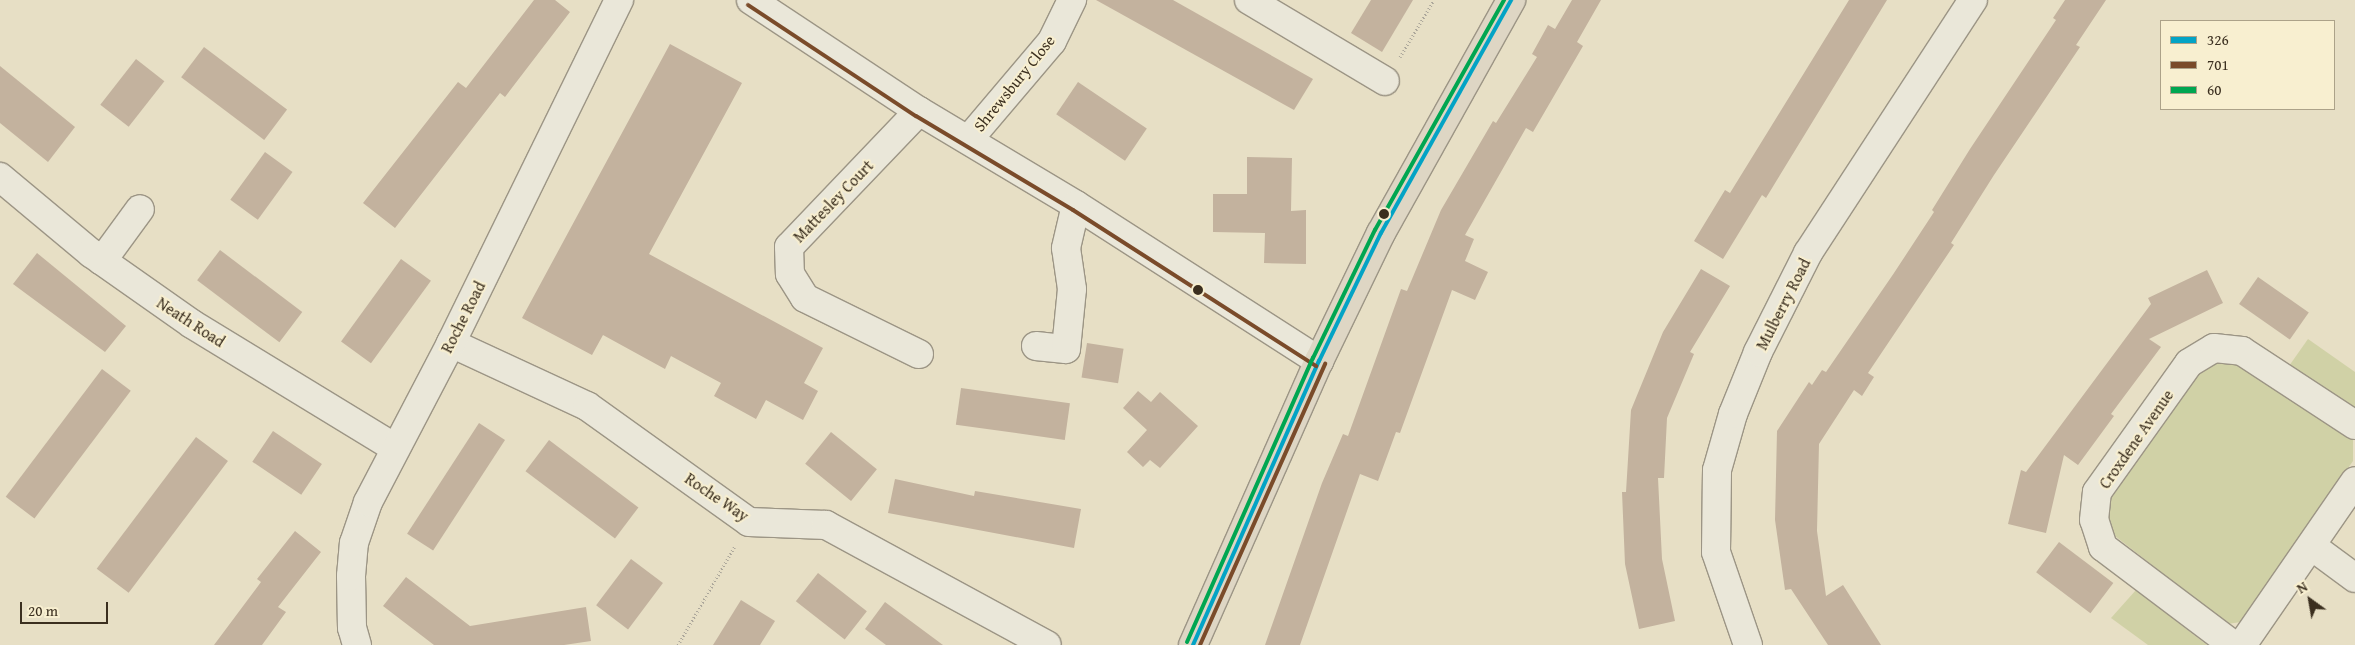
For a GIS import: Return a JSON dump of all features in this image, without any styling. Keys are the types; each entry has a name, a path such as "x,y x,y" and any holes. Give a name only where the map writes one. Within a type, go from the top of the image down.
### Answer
{"main road":[{"path":"1193,645 1319,361 1381,233 1511,0"}],"street":[{"name":"Roche Road","path":"357,645 352,628 354,542 368,502 394,448 451,343 619,0"},
{"path":"752,0 919,111 969,139 1076,205 1319,361"},
{"name":"Shrewsbury Close","path":"969,139 1052,41 1072,0"},
{"path":"1249,0 1368,79"},
{"name":"Mulberry Road","path":"1748,645 1716,552 1717,470 1732,414 1758,352 1808,253 1973,0"},
{"name":"Mattesley Court","path":"919,111 789,247 790,274 806,298 919,354"},
{"name":"Neath Road","path":"0,177 102,261 192,324 394,448"},
{"path":"1036,346 1066,349 1072,289 1066,248 1076,205"},
{"path":"102,261 140,209"},
{"name":"Roche Way","path":"451,343 587,406 749,522 826,524 1047,645"},
{"name":"Croxdene Avenue","path":"2233,645 2103,547 2094,520 2097,492 2189,363 2214,348 2242,351 2355,425"},
{"path":"2242,645 2313,546 2355,482"},
{"path":"2313,546 2355,578"}],"path":[{"path":"1368,79 1434,0"},
{"path":"678,645 749,522"}],"green space":[{"path":"2308,339 2355,372 2355,411 2289,366"},
{"path":"2221,360 2236,361 2353,437 2353,461 2241,622 2227,624 2110,532 2104,517 2110,500 2205,366"},
{"path":"2136,590 2207,645 2148,645 2111,618"}],"building":[{"path":"534,0 555,0 570,12 505,97 500,93 395,228 363,203 458,82 466,88"},
{"path":"1096,0 1173,0 1313,79 1294,110"},
{"path":"1371,0 1413,0 1382,52 1351,33"},
{"path":"1572,0 1601,0 1577,42 1583,46 1533,132 1526,128 1465,235 1474,239 1465,261 1488,272 1475,300 1452,290 1400,433 1396,432 1378,481 1360,474 1300,645 1265,645 1322,483 1343,434 1348,436 1401,289 1407,291 1441,210 1493,121 1496,123 1537,57 1532,54 1548,25 1555,29"},
{"path":"1849,0 1887,0 1766,198 1762,195 1723,259 1694,241 1725,190 1730,193"},
{"path":"2065,0 2106,0 2076,45 2080,47 1951,243 1954,245 1868,373 1874,377 1862,396 1854,390 1819,444 1817,531 1826,596 1843,585 1881,645 1828,645 1791,589 1785,590 1775,520 1777,431 1809,382 1812,385 1822,370 1826,372 1894,273 1934,212 1932,210 1970,149 2056,20 2053,18"},
{"path":"670,44 742,83 649,254 823,348 804,383 818,391 803,420 766,400 756,419 714,396 721,383 671,356 665,369 603,335 592,355 522,318"},
{"path":"204,47 287,110 264,140 181,77"},
{"path":"136,59 164,81 129,127 100,105"},
{"path":"0,66 75,127 48,162 0,123"},
{"path":"1078,82 1147,128 1125,161 1056,114"},
{"path":"265,152 293,172 258,220 230,200"},
{"path":"1247,157 1292,158 1291,211 1306,210 1306,264 1264,263 1265,233 1213,232 1213,194 1247,194"},
{"path":"220,250 302,312 279,342 197,280"},
{"path":"37,253 126,326 105,352 13,284"},
{"path":"401,259 431,281 371,363 341,342"},
{"path":"1701,269 1730,286 1690,352 1694,354 1667,418 1664,478 1658,478 1662,559 1675,621 1639,629 1625,564 1622,492 1626,492 1631,410 1663,332"},
{"path":"2207,270 2223,303 2149,339 2161,347 2111,414 2114,416 2078,465 2064,455 2046,533 2008,524 2021,470 2026,472 2151,304 2148,298"},
{"path":"2258,277 2309,313 2290,340 2239,304"},
{"path":"1087,343 1124,349 1118,383 1082,378"},
{"path":"102,369 131,391 34,518 6,497"},
{"path":"961,388 1070,403 1065,440 956,425"},
{"path":"1138,391 1151,402 1160,392 1198,426 1160,468 1150,460 1143,467 1127,452 1147,430 1123,408"},
{"path":"479,423 505,440 433,551 407,534"},
{"path":"273,431 322,464 301,495 252,462"},
{"path":"831,432 877,469 851,501 805,464"},
{"path":"196,437 228,461 129,593 97,569"},
{"path":"549,440 638,507 615,539 526,471"},
{"path":"895,479 974,496 975,491 1081,509 1074,548 888,513"},
{"path":"295,531 321,552 278,607 286,612 262,645 214,645 261,582 257,579"},
{"path":"2059,542 2113,583 2090,613 2036,572"},
{"path":"631,559 663,583 628,629 596,605"},
{"path":"818,573 867,611 845,640 796,601"},
{"path":"406,577 470,626 586,607 591,641 564,645 434,645 383,606"},
{"path":"741,600 775,621 760,645 713,645"},
{"path":"885,602 943,645 886,645 865,629"}],"transit line":[{"name":"60","path":"1187,642 1313,358 1375,230 1504,0"},
{"name":"326","path":"1193,645 1319,361 1381,233 1511,0"},
{"name":"701","path":"748,5 916,116 1073,210 1316,366"},
{"name":"701","path":"1200,645 1325,364"}]}
